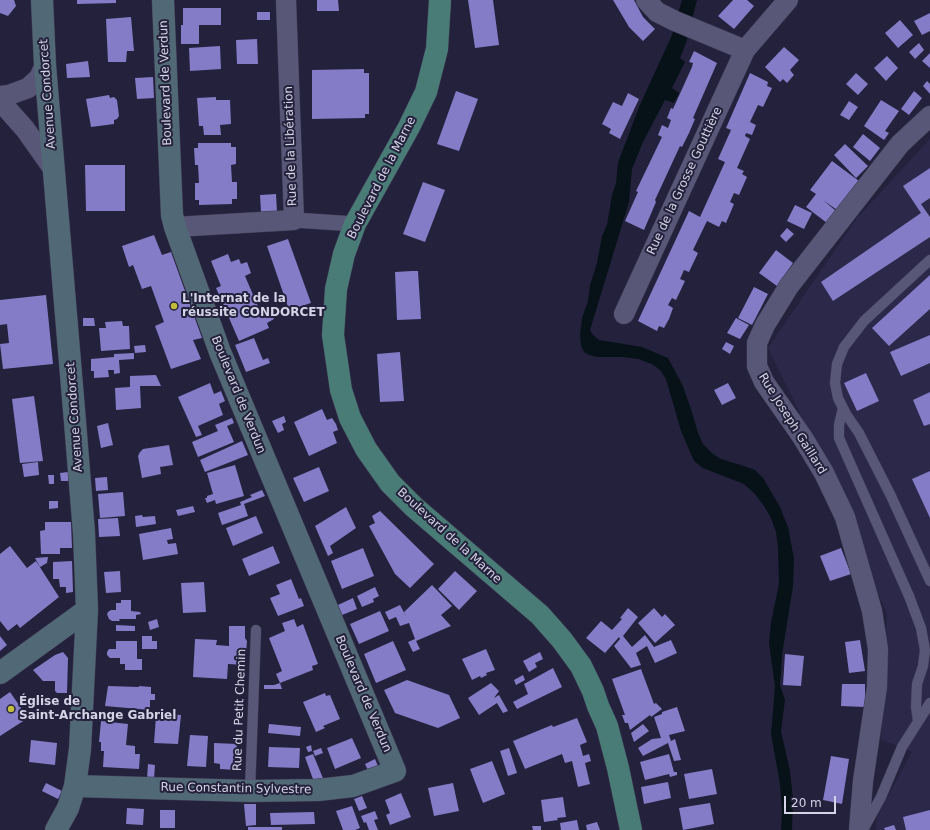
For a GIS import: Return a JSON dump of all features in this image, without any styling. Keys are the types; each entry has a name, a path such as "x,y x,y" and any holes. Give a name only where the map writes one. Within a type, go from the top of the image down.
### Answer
{"main road":[{"name":"Avenue Condorcet","path":"42,0 45,64 84,533 87,610 80,749 75,786 68,808 56,830"},
{"name":"Boulevard de Verdun","path":"163,0 172,215 175,227 220,352 395,771"},
{"name":"Boulevard de la Marne","path":"440,0 437,50 426,92 409,127 355,224 344,254 336,289 333,335 340,390 350,418 366,449 390,483 414,507 540,615 562,640 581,666 607,726 618,768 631,830"},
{"path":"0,673 87,610"},
{"name":"Rue Constantin Sylvestre","path":"75,786 250,791 318,790 353,786 395,771"}],"street":[{"name":"Rue de la Libération","path":"175,227 294,220 286,0"},
{"path":"646,0 657,12 675,21 746,50"},
{"name":"Rue de la Grosse Gouttière","path":"624,314 746,50 788,0"},
{"path":"0,96 9,95 28,88 39,78 45,64"},
{"path":"0,101 25,129 54,170"},
{"name":"Rue Joseph Gaillard","path":"859,830 863,781 877,687 878,649 872,611 845,517 824,473 803,438 764,382 757,366 757,343 765,325 788,286 900,144 930,116"},
{"path":"294,220 355,224"}],"lane":[{"path":"930,260 864,321 844,347 837,364 835,383 838,398 846,414 859,433 891,496 930,581"},
{"path":"843,408 838,425 839,438 909,596 921,628 925,650 923,666 917,684 916,707 918,721"},
{"name":"Rue du Petit Chemin","path":"250,791 256,630"},
{"path":"862,830 881,797 902,747 930,703"}],"shaded area":[{"path":"682,0 697,0 686,43 680,58 685,62 672,88 679,93 674,103 665,100 643,142 632,169 629,202 590,330 599,340 642,347 668,358 682,384 703,444 713,454 721,459 755,470 763,478 780,507 788,527 794,559 793,586 782,655 780,685 785,700 781,731 790,771 793,799 792,830 781,830 782,813 780,784 771,734 775,686 769,643 771,622 779,584 778,548 776,532 771,518 755,494 744,484 703,468 694,461 681,431 666,379 660,370 652,364 638,359 623,357 597,357 589,355 584,352 581,346 580,335 582,318 588,301 590,285 597,263 602,236 607,225 612,195 616,183 618,163 639,107 672,35"},
{"path":"930,139 930,830 876,830 877,816 912,752 881,740 887,614 796,405 768,348 857,218"}],"building":[{"path":"0,0 14,0 16,6 8,16 0,13"},
{"path":"77,0 116,0 116,3 77,4"},
{"path":"317,0 338,0 339,11 317,11"},
{"path":"468,0 493,0 499,45 475,48"},
{"path":"613,0 634,0 643,17 655,29 643,41 629,27"},
{"path":"733,0 747,0 754,6 734,29 718,16"},
{"path":"183,8 221,8 221,25 199,25 199,44 181,44"},
{"path":"257,12 270,12 270,20 257,20"},
{"path":"930,13 930,31 922,35 914,21"},
{"path":"131,17 134,51 127,51 126,62 108,62 106,19"},
{"path":"900,20 913,35 898,48 885,33"},
{"path":"257,39 258,64 237,64 236,40"},
{"path":"919,43 924,50 915,59 909,52"},
{"path":"220,46 221,69 190,71 189,48"},
{"path":"784,47 799,60 790,70 794,75 787,83 783,79 780,82 765,67"},
{"path":"694,51 717,63 693,118 695,119 689,133 682,147 680,146 655,200 656,202 644,230 625,221 638,192 636,191 662,137 658,135 662,125 668,128 671,120 667,118 671,108 673,109 692,67 693,63 689,62"},
{"path":"930,53 930,68 922,61"},
{"path":"887,56 898,68 886,81 874,68"},
{"path":"88,61 90,77 67,78 66,64"},
{"path":"364,69 364,73 369,73 369,114 365,114 365,118 312,119 312,70"},
{"path":"750,73 768,82 767,86 772,88 763,107 758,105 750,122 756,125 752,135 746,133 745,136 750,139 737,168 744,171 742,174 747,177 739,195 734,193 730,202 734,204 726,223 722,221 719,227 707,221 693,250 698,253 689,272 684,270 680,279 685,281 676,300 672,298 668,305 673,308 669,319 664,328 659,326 657,331 638,321 689,211 700,217 725,162 718,159 731,130 726,128"},
{"path":"856,73 868,84 858,95 846,84"},
{"path":"153,77 154,98 137,99 135,78"},
{"path":"927,81 930,84 930,94 923,86"},
{"path":"456,91 478,99 459,151 437,144"},
{"path":"914,91 922,98 909,115 901,109"},
{"path":"628,93 639,99 620,139 609,133 611,129 602,124 613,102 622,106"},
{"path":"109,95 110,98 114,97 117,100 119,116 114,120 114,124 91,127 86,99"},
{"path":"216,97 216,100 230,100 231,124 220,125 221,135 204,135 203,126 199,126 197,98"},
{"path":"881,100 899,111 885,131 889,133 884,140 864,126"},
{"path":"849,101 858,107 849,120 840,115"},
{"path":"863,134 880,148 870,161 853,147"},
{"path":"198,143 231,143 231,147 236,147 236,164 231,165 232,182 237,182 237,199 232,199 232,204 199,205 199,200 195,200 195,183 199,183 198,165 195,165 194,148 198,148"},
{"path":"845,144 868,166 856,178 834,155"},
{"path":"832,161 859,181 837,210 823,200 836,211 827,223 806,207 816,194 810,190"},
{"path":"85,165 125,165 125,211 86,211"},
{"path":"930,168 930,198 921,204 930,217 930,237 833,301 821,282 921,213 903,186"},
{"path":"423,182 445,190 425,242 403,234"},
{"path":"276,194 277,212 261,212 260,195"},
{"path":"795,205 812,213 804,229 787,221"},
{"path":"787,228 794,234 786,242 780,236"},
{"name":"L'Internat de la réussite CONDORCET","path":"154,235 162,255 171,252 202,338 193,340 201,359 171,369 155,326 164,322 151,286 142,289 133,265 129,267 122,246"},
{"path":"288,239 311,303 289,310 267,246"},
{"path":"776,250 793,263 777,286 759,273"},
{"path":"228,254 231,262 239,259 241,264 247,262 251,273 245,276 263,318 276,313 277,315 273,317 274,319 267,323 269,328 239,341 216,288 221,286 211,261"},
{"path":"418,271 421,319 397,320 395,272"},
{"path":"930,275 930,309 889,346 872,328"},
{"path":"754,287 768,294 752,325 738,318"},
{"path":"46,295 53,364 3,369 0,344 9,343 7,324 0,325 0,300"},
{"path":"83,318 94,318 95,326 83,326"},
{"path":"736,318 749,325 740,339 727,333"},
{"path":"122,321 123,326 129,326 130,349 101,351 99,328 106,328 105,322"},
{"path":"930,335 930,363 901,376 890,352"},
{"path":"254,338 263,360 268,358 270,363 246,372 235,345"},
{"path":"726,342 734,346 730,354 722,349"},
{"path":"145,345 146,352 135,353 134,346"},
{"path":"400,352 404,401 380,402 377,354"},
{"path":"134,353 134,359 119,360 120,373 114,374 114,370 108,370 109,377 94,378 94,371 91,371 91,359 114,357 114,354"},
{"path":"866,373 879,401 857,411 844,383"},
{"path":"156,375 161,386 140,386 141,408 116,410 115,388 130,387 130,376"},
{"path":"210,383 214,394 221,391 225,401 219,404 223,415 198,426 202,435 196,437 178,397"},
{"path":"728,383 736,398 722,405 714,390"},
{"path":"930,392 930,424 924,426 913,400"},
{"path":"34,396 43,461 20,463 12,399"},
{"path":"322,409 327,420 332,418 336,424 338,430 333,432 337,443 309,456 294,422"},
{"path":"284,416 286,422 282,424 284,430 278,433 272,421"},
{"path":"232,418 234,423 227,426 234,442 198,457 192,442 218,431 215,425"},
{"path":"108,423 113,445 101,448 97,426"},
{"path":"242,441 248,455 205,472 200,460"},
{"path":"169,445 173,465 160,467 161,474 142,478 138,456 140,452 143,449"},
{"path":"38,462 39,475 24,477 22,464"},
{"path":"235,465 244,496 216,504 215,500 207,503 205,498 213,494 207,473"},
{"path":"319,467 329,491 304,502 293,478"},
{"path":"930,471 930,518 912,479"},
{"path":"68,472 68,481 61,481 60,473"},
{"path":"48,475 54,475 54,484 49,484"},
{"path":"107,477 108,490 96,491 95,478"},
{"path":"262,490 265,496 244,504 248,516 222,525 218,513 241,505 240,502 252,497 250,495"},
{"path":"123,492 125,516 100,518 98,494"},
{"path":"49,501 58,501 58,508 49,509"},
{"path":"193,506 195,512 178,516 176,510"},
{"path":"346,507 356,528 330,546 333,553 328,556 315,526"},
{"path":"380,511 434,564 410,588 395,574 369,526 375,523 372,516"},
{"path":"142,515 143,517 155,516 156,524 136,527 135,516"},
{"path":"256,516 263,533 233,546 226,528"},
{"path":"118,518 120,536 99,537 98,519"},
{"path":"45,522 71,522 72,548 60,548 60,554 41,554 40,531 45,530"},
{"path":"171,528 173,539 167,540 168,544 176,543 178,554 143,560 139,534"},
{"path":"10,546 27,568 36,561 59,597 20,628 17,624 8,631 0,621 0,554"},
{"path":"273,546 280,563 249,576 242,559"},
{"path":"363,548 374,576 342,589 331,561"},
{"path":"841,548 851,574 830,581 820,556"},
{"path":"48,557 47,563 40,567 35,558"},
{"path":"72,561 73,592 66,593 66,587 60,587 59,579 53,579 53,562"},
{"path":"120,571 121,592 106,593 104,572"},
{"path":"455,571 477,591 459,610 438,589"},
{"path":"291,579 299,599 301,598 304,606 278,616 270,598 280,594 276,585"},
{"path":"204,582 206,612 183,613 181,583"},
{"path":"432,585 452,606 441,615 451,626 416,641 420,649 413,652 408,642 415,639 409,623 400,626 396,617 389,620 385,612 400,605 407,618 404,612"},
{"path":"375,587 379,596 373,599 374,602 362,607 357,596"},
{"path":"353,598 357,609 342,615 338,605"},
{"path":"121,600 131,600 131,611 140,612 141,614 136,615 136,619 119,619 120,621 112,621 109,619 107,614 108,612 111,610 116,610 116,603 121,603"},
{"path":"628,608 638,617 623,636 632,647 645,635 654,647 671,640 677,653 655,663 647,646 636,653 641,665 631,668 614,646 620,639 619,637 605,653 586,638 601,621 612,630 622,619 620,618"},
{"path":"654,608 662,617 665,614 675,625 655,643 638,623"},
{"path":"380,611 389,631 359,644 350,624"},
{"path":"157,619 159,627 150,630 148,622"},
{"path":"294,619 297,627 303,624 318,664 312,666 313,670 280,683 276,674 282,671 269,638 285,631 282,623"},
{"path":"116,625 135,626 135,631 116,631"},
{"path":"229,626 245,626 245,638 247,641 245,665 228,664 227,679 193,677 195,639 217,640 216,645 229,646"},
{"path":"0,636 7,645 0,651"},
{"path":"142,636 152,636 152,641 157,641 157,649 142,649"},
{"path":"860,640 865,671 849,673 845,642"},
{"path":"116,641 137,641 137,659 142,659 142,670 125,670 125,664 120,664 120,658 110,658 107,655 109,649 116,649"},
{"path":"393,641 406,670 376,683 364,654"},
{"path":"486,649 495,670 486,673 487,675 481,678 480,676 472,680 462,659"},
{"path":"63,652 68,658 67,693 57,693 55,691 55,681 43,681 33,670 55,655"},
{"path":"540,652 543,659 535,663 537,667 529,672 523,661"},
{"path":"785,654 804,656 801,686 783,685"},
{"path":"553,668 562,687 517,709 513,702 528,694 524,684"},
{"path":"641,669 654,704 656,703 662,709 651,717 650,715 630,730 628,723 625,723 622,715 625,715 612,679"},
{"path":"523,675 525,680 516,685 514,680"},
{"path":"407,680 449,695 460,718 438,728 395,713 384,690"},
{"path":"280,683 282,689 264,689 264,685 274,685"},
{"path":"491,683 499,691 494,698 499,695 508,711 503,713 497,703 479,715 468,698"},
{"path":"842,684 865,684 865,707 841,706"},
{"path":"108,686 151,687 151,694 155,694 155,700 150,700 150,710 105,706"},
{"name":"Église de Saint-Archange Gabriel","path":"10,692 28,718 0,736 0,699"},
{"path":"325,693 326,696 330,695 340,719 323,726 325,728 316,732 303,702"},
{"path":"677,707 685,731 669,735 671,741 675,739 681,760 674,761 668,743 643,756 638,748 652,739 661,738 654,717 662,714 662,712"},
{"path":"163,714 181,715 178,744 154,743 156,716 162,716"},
{"path":"577,718 587,742 580,745 583,756 589,754 591,761 585,763 590,784 578,787 572,761 565,763 562,754 525,769 513,741 552,725 553,727"},
{"path":"101,721 128,724 126,745 135,746 135,754 140,754 139,769 103,767 104,751 101,751 101,742 99,742"},
{"path":"269,724 301,727 300,736 268,733"},
{"path":"643,724 649,731 634,742 631,733"},
{"path":"190,735 208,736 206,767 187,766"},
{"path":"352,738 361,758 335,769 327,748"},
{"path":"31,740 57,743 55,765 29,762"},
{"path":"214,743 237,744 236,770 220,769 220,764 214,763"},
{"path":"311,745 312,751 308,752 306,747"},
{"path":"269,747 300,748 299,768 268,767"},
{"path":"321,748 323,753 315,756 313,751"},
{"path":"509,748 517,773 508,776 500,751"},
{"path":"313,754 325,783 314,782 305,757"},
{"path":"669,754 674,772 677,772 677,775 670,777 669,774 645,780 640,762"},
{"path":"831,756 849,759 842,804 823,800"},
{"path":"375,759 378,766 368,770 365,764"},
{"path":"492,761 505,794 483,803 470,769"},
{"path":"148,764 155,765 154,779 147,779"},
{"path":"712,769 717,794 689,799 684,774"},
{"path":"668,782 671,798 644,804 641,787"},
{"path":"46,783 62,791 58,799 42,791"},
{"path":"453,783 459,811 434,816 428,788"},
{"path":"401,793 411,817 390,825 386,815 390,813 385,800"},
{"path":"362,796 367,808 359,811 354,799"},
{"path":"563,797 566,817 544,822 541,800"},
{"path":"710,803 714,824 683,830 679,808"},
{"path":"244,804 256,804 256,825 246,826"},
{"path":"352,806 360,828 355,830 343,830 336,811"},
{"path":"127,808 144,809 143,825 126,824"},
{"path":"160,810 175,810 175,828 160,828"},
{"path":"930,810 930,830 906,830 903,817"},
{"path":"375,811 378,819 374,820 378,830 369,830 366,822 364,823 361,816"},
{"path":"314,812 315,824 271,825 270,813"},
{"path":"577,820 579,830 561,830 560,823"},
{"path":"597,822 600,830 587,830 586,825"},
{"path":"894,825 896,830 885,830 884,828"},
{"path":"532,826 541,826 541,830 533,830"},
{"path":"248,827 282,827 282,830 248,830"}],"place":[{"name":"L'Internat de la réussite CONDORCET","path":"174,306"},
{"name":"Église de Saint-Archange Gabriel","path":"11,709"}]}
